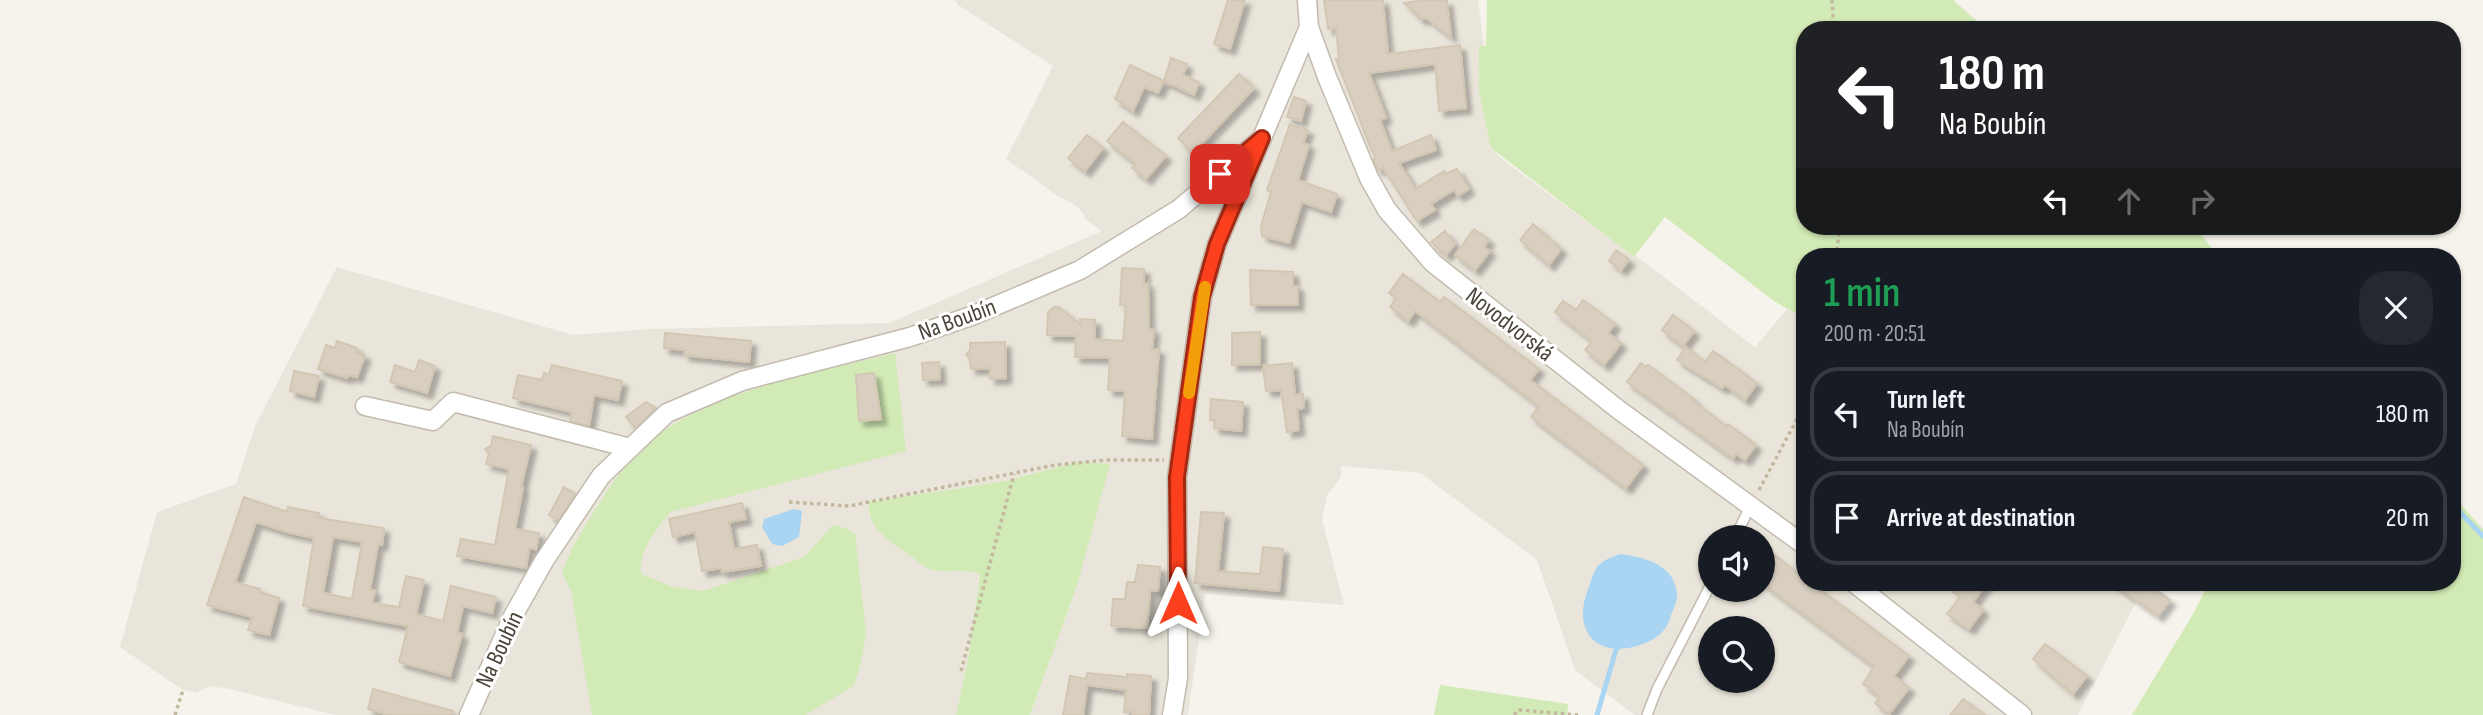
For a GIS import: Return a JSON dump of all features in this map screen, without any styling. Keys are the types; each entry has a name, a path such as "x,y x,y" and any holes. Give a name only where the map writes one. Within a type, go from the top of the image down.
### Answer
{"street":[{"name":"Novodvorská","path":"1307,0 1310,27 1327,77 1369,178 1387,210 1433,263 1619,410 1796,538"},
{"path":"1172,715 1178,678 1177,477 1202,297 1217,244 1310,27"},
{"name":"Na Boubín","path":"468,715 513,616 544,561 601,476 667,413 742,381 910,337 974,315 1080,270 1179,209 1262,138"},
{"path":"365,406 433,421 453,402 630,448"},
{"path":"1864,591 2022,715"}],"lane":[{"path":"1741,525 1751,505"},
{"path":"1647,715 1657,689 1702,602"}],"path":[{"path":"1832,0 1833,21"},
{"path":"1751,505 1796,421"},
{"path":"789,502 849,506 1055,465 1107,460 1179,460"},
{"path":"961,670 1014,474"},
{"path":"175,715 183,690"},
{"path":"1514,715 1520,710 1578,715"}],"shaded area":[{"path":"955,0 1478,0 1491,148 1502,159 1635,255 1755,347 1787,309 1796,314 1796,591 2142,591 2078,715 1635,715 1575,670 1537,560 1420,473 1341,466 1341,477 1327,495 1322,520 1344,605 1205,594 1188,715 1030,715 1077,586 1109,465 1079,462 1006,481 869,502 869,516 932,570 969,571 980,575 968,659 956,715 335,715 230,689 209,686 197,693 183,690 120,647 157,512 236,484 255,426 337,267 573,335 650,329 889,323 1102,231 1084,218 1077,206 1058,196 1006,159 1053,66 958,5"}],"green space":[{"path":"1487,0 1953,0 1977,21 1796,21 1796,235 2202,235 2211,248 1796,248 1796,313 1774,301 1665,217 1634,257 1491,148 1479,92 1479,46 1486,46"},
{"path":"895,353 906,451 670,512 649,541 641,565 641,574 673,587 703,591 804,557 833,525 845,528 855,534 866,633 854,685 806,715 592,715 571,591 562,573 584,528 627,464 646,444 673,425 733,396"},
{"path":"1078,462 1110,464 1077,586 1030,715 956,715 968,659 980,575 968,571 932,570 923,565 875,527 869,511 869,502 1006,481"},
{"path":"2461,505 2483,529 2483,715 2132,715 2204,591 2461,591"},
{"path":"1440,685 1568,704 1567,715 1434,715"}],"water":[{"path":"794,509 802,511 799,537 782,546 772,544 762,527 764,519"},
{"path":"1620,554 1659,565 1672,578 1677,598 1666,628 1659,635 1640,645 1624,649 1599,644 1585,628 1583,616 1584,602 1597,567"}],"building":[{"path":"1228,0 1245,0 1230,49 1214,44"},
{"path":"1324,0 1383,0 1388,54 1460,45 1466,108 1439,111 1435,64 1369,73 1386,118 1380,120 1392,151 1431,135 1436,150 1399,163 1415,189 1444,171 1445,174 1457,169 1469,189 1458,196 1454,190 1431,204 1435,210 1417,221 1383,168 1378,170 1373,159 1376,158 1336,59 1339,59 1336,28 1328,29"},
{"path":"1447,1 1451,37 1426,18 1419,19 1404,3"},
{"path":"1171,58 1187,64 1183,75 1199,82 1194,95 1164,81"},
{"path":"1130,65 1164,81 1158,93 1144,87 1133,111 1115,99"},
{"path":"1239,74 1254,88 1193,153 1178,138"},
{"path":"1294,97 1306,101 1301,121 1287,117"},
{"path":"1123,122 1166,156 1146,179 1132,168 1136,164 1107,141"},
{"path":"1290,124 1308,130 1303,143 1309,145 1298,180 1337,194 1331,212 1302,202 1289,243 1262,236 1261,226 1271,192 1267,190"},
{"path":"1087,135 1103,148 1085,171 1068,158"},
{"path":"1533,224 1561,249 1549,265 1520,240"},
{"path":"1474,229 1489,240 1484,247 1490,251 1475,270 1455,255"},
{"path":"1445,231 1455,244 1446,255 1431,242"},
{"path":"1616,250 1629,260 1621,270 1609,261"},
{"path":"1122,268 1144,269 1144,284 1148,283 1149,329 1154,329 1152,349 1159,349 1152,439 1122,436 1125,391 1108,390 1110,358 1075,357 1076,336 1047,335 1048,312 1059,307 1081,325 1080,319 1095,320 1095,339 1123,341 1126,306 1120,305"},
{"path":"1250,270 1293,272 1293,286 1298,286 1298,305 1251,305"},
{"path":"1403,274 1440,302 1444,297 1539,369 1530,380 1643,465 1626,488 1531,417 1539,406 1415,311 1408,321 1390,307 1396,298 1389,293"},
{"path":"1583,300 1615,324 1608,333 1621,343 1604,365 1585,350 1592,341 1555,312 1563,301 1576,310"},
{"path":"1673,315 1694,331 1683,346 1662,330"},
{"path":"1260,332 1260,364 1232,365 1232,333"},
{"path":"665,333 751,341 749,362 684,355 685,350 664,348"},
{"path":"337,341 357,348 356,352 365,355 357,377 348,375 347,378 318,369 326,345 335,348"},
{"path":"1005,342 1006,378 990,379 990,368 971,369 970,359 966,355 970,350 970,343"},
{"path":"1686,347 1705,362 1713,351 1757,383 1745,400 1725,385 1722,388 1677,360"},
{"path":"419,360 435,366 427,393 390,382 395,365 415,372"},
{"path":"939,362 940,379 923,380 922,363"},
{"path":"1292,363 1295,395 1303,394 1304,408 1297,409 1299,430 1287,432 1281,390 1266,391 1263,366"},
{"path":"1641,363 1646,367 1648,365 1726,426 1728,424 1756,445 1745,460 1736,454 1733,458 1627,382"},
{"path":"552,365 622,381 618,400 594,395 589,426 570,421 572,412 513,398 518,375 542,380 544,373 549,374"},
{"path":"294,371 319,376 314,397 290,391"},
{"path":"874,373 881,419 859,421 856,375"},
{"path":"1211,399 1243,402 1241,431 1214,428 1215,420 1210,420"},
{"path":"646,402 656,408 635,428 626,417"},
{"path":"493,436 531,445 515,529 539,533 536,549 529,548 526,568 457,556 461,539 495,545 509,469 486,464 489,454 485,449 491,446"},
{"path":"564,487 576,494 558,520 549,515"},
{"path":"244,497 287,512 288,507 319,513 318,518 384,528 382,545 378,544 370,590 375,590 372,603 399,607 406,576 424,580 416,614 443,621 451,586 496,597 492,613 463,606 457,633 462,634 450,676 399,662 408,626 303,606 314,538 256,522 235,582 279,598 269,635 248,630 252,617 207,605","holes":["333,537 362,542 352,599 323,593"]},
{"path":"742,503 746,519 729,522 734,549 757,545 761,566 722,572 721,568 702,571 695,532 673,537 669,519"},
{"path":"1201,512 1224,513 1218,571 1260,574 1263,547 1283,549 1279,591 1195,583"},
{"path":"1775,556 1796,572 1796,591 1822,591 1909,656 1894,676 1909,688 1889,714 1875,703 1880,696 1863,684 1874,666 1775,593"},
{"path":"1138,565 1160,567 1158,591 1150,590 1147,628 1111,626 1113,599 1125,599 1127,582 1135,582"},
{"path":"1981,591 1973,602 1983,610 1969,629 1947,614 1960,597 1953,592"},
{"path":"2123,591 2157,591 2170,600 2158,616"},
{"path":"2045,644 2087,676 2073,694 2033,659"},
{"path":"1087,673 1127,677 1127,674 1151,676 1149,715 1124,712 1126,690 1087,685 1083,715 1063,715 1070,676 1086,679"},
{"path":"373,689 453,711 452,715 389,715 368,709"},
{"path":"1963,699 1985,715 1950,715"}],"waterway":[{"path":"2461,513 2483,536"},
{"path":"1597,715 1616,650 1620,645"}],"slow traffic":[{"path":"1189,393 1205,287"}],"route":[{"path":"1178,603 1177,477 1202,297 1217,244 1262,138 1220,174"}]}
